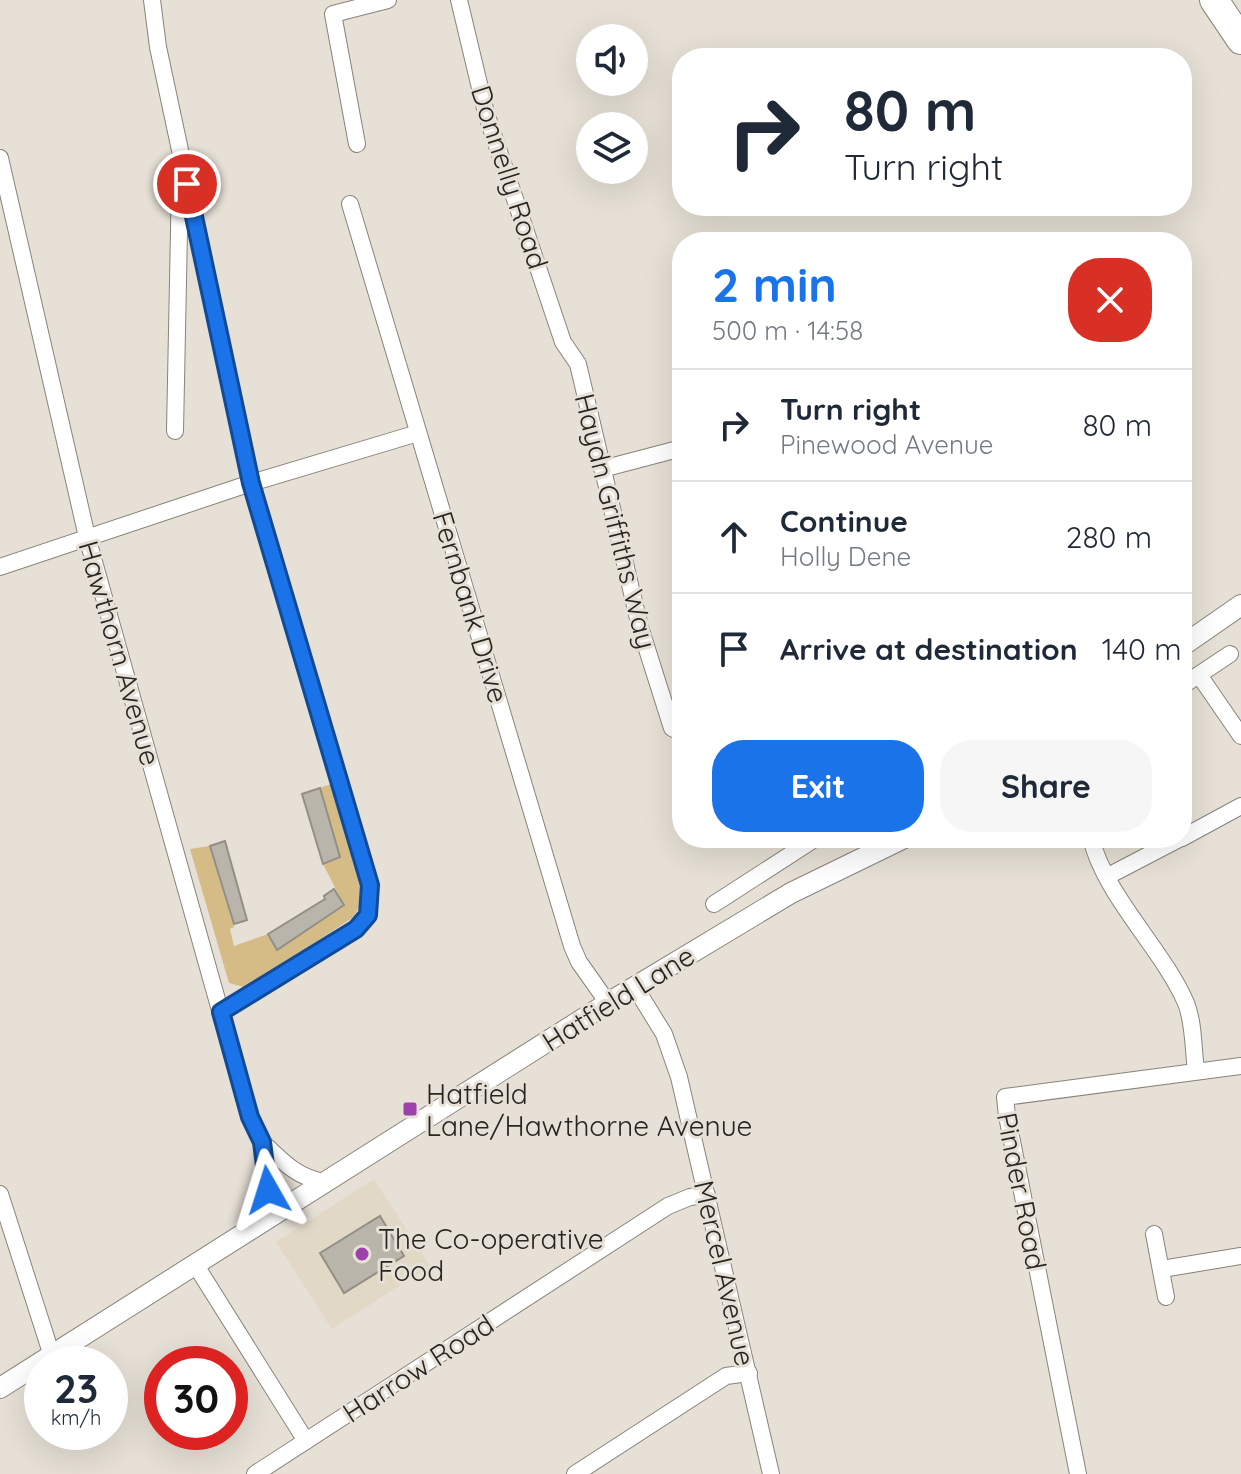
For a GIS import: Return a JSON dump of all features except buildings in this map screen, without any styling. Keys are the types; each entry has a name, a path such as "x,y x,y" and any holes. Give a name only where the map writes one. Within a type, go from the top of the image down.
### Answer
{"highway":[{"path":"1214,0 1241,40"}],"street":[{"path":"152,0 158,47 251,483 370,885 371,899 368,915 356,929 221,1012"},
{"path":"357,144 330,7 388,0"},
{"name":"Donnelly Road","path":"459,0 486,113 563,342 569,351"},
{"path":"175,431 181,154"},
{"name":"Hawthorn Avenue","path":"0,158 87,537 250,1117 262,1142 268,1190 256,1226"},
{"name":"Fernbank Drive","path":"350,204 572,946 579,962 608,1003"},
{"name":"Haydn Griffiths Way","path":"569,351 578,364 640,627 672,728"},
{"path":"0,567 251,483 418,433"},
{"path":"602,469 672,451"},
{"path":"1192,639 1241,605"},
{"path":"1192,680 1230,654"},
{"path":"1199,675 1241,736"},
{"path":"1192,833 1237,813"},
{"path":"714,904 801,848"},
{"name":"Hatfield Lane","path":"68,1346 608,1003 791,893 883,848"},
{"path":"1094,848 1188,1007 1196,1070 1241,1066"},
{"path":"1108,876 1163,848"},
{"name":"Mercel Avenue","path":"635,987 652,1012 672,1055 771,1474"},
{"name":"Pinder Road","path":"1078,1474 1005,1097 1196,1070"},
{"name":"Hawthorn Avenue","path":"262,1142 291,1170 310,1180 325,1182"},
{"path":"0,1194 49,1346"},
{"name":"Harrow Road","path":"255,1474 668,1206 690,1197 707,1195"},
{"path":"1154,1234 1166,1297"},
{"path":"1162,1269 1241,1256"},
{"path":"195,1264 306,1441"},
{"name":"Hatfield Lane","path":"0,1388 24,1373"},
{"path":"575,1474 726,1376 749,1373"}],"shaded area":[{"path":"331,784 363,888 359,908 352,918 247,988 229,983 190,849 210,846 234,927 230,929 234,946 268,934 278,950 344,905 323,864 339,857 320,788"},
{"path":"374,1179 430,1266 332,1329 276,1242"}],"place":[{"name":"Hatfield Lane/Hawthorne Avenue","path":"410,1109"},
{"name":"The Co-operative Food","path":"362,1254"}],"route":[{"path":"187,184 251,483 370,885 368,915 356,929 221,1012 250,1117 262,1142 268,1190"}]}
